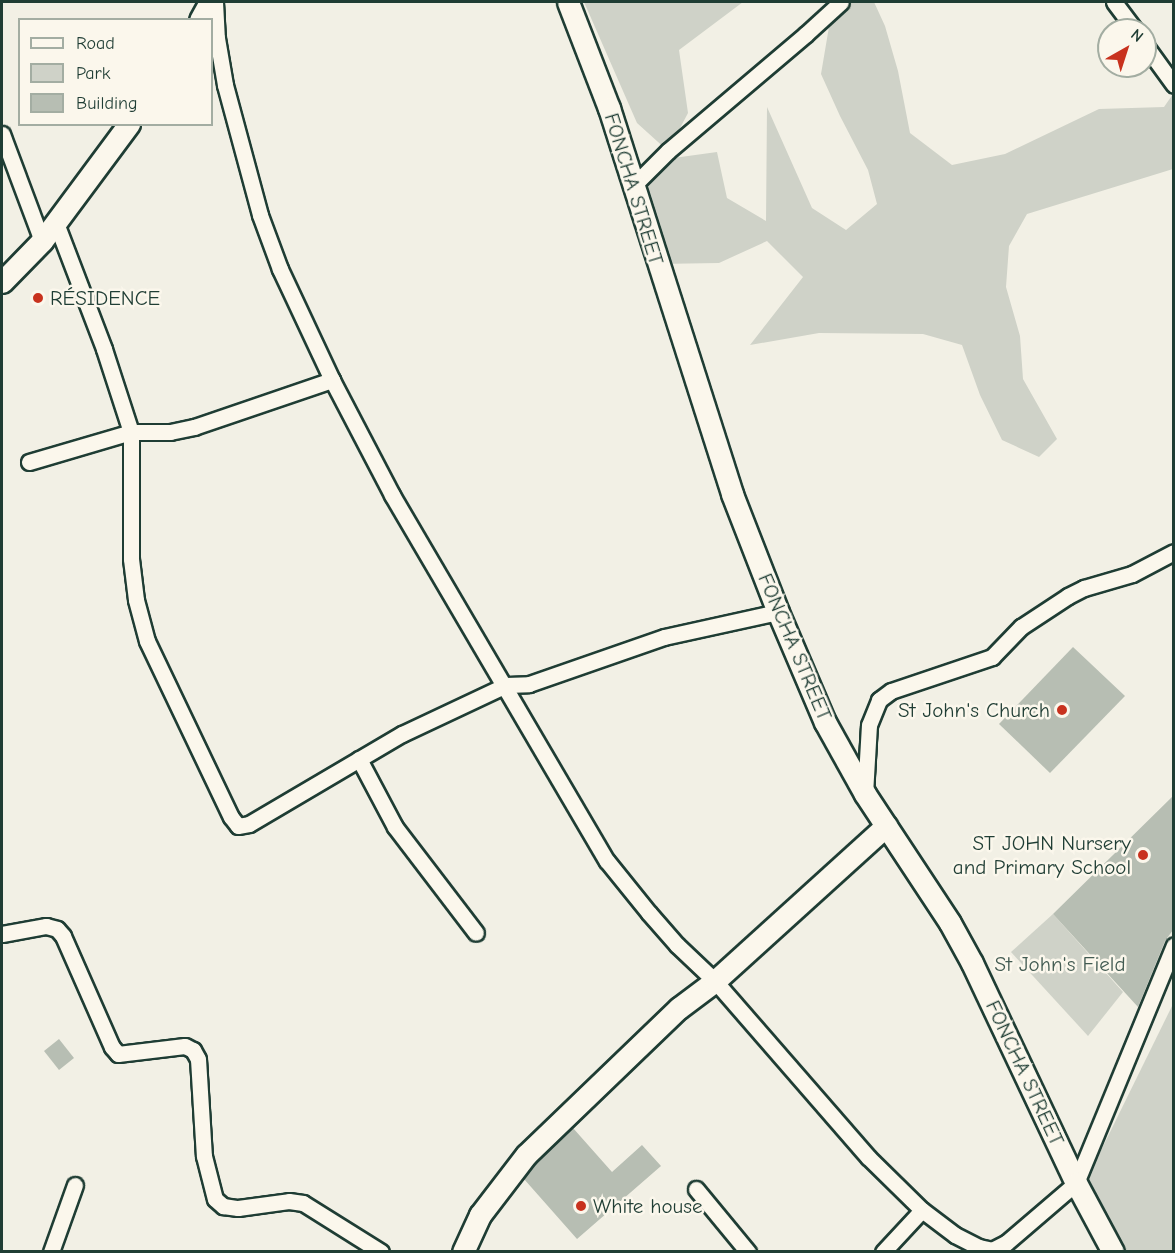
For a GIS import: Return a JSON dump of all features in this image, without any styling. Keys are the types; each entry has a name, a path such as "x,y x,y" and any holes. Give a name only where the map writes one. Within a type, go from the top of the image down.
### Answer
{"main road":[{"path":"201,18 210,2"},
{"name":"FONCHA STREET","path":"568,2 609,108 703,408 778,612 825,722 865,794 950,923 972,963 1076,1183 1113,1251"},
{"path":"2,282 42,241 128,126"},
{"path":"463,1251 480,1215 526,1155 679,1008 715,981 886,826"}],"street":[{"path":"215,2 217,38 225,85 246,169 280,269 332,380 392,495 506,685 607,861 670,937 715,981 868,1157 922,1210 956,1235 979,1247 992,1250 1006,1243 1076,1183 1173,945"},
{"path":"633,186 668,151 807,34 840,2"},
{"path":"1114,2 1126,18"},
{"path":"1157,62 1173,85"},
{"path":"2,134 42,241"},
{"path":"56,223 108,360 131,432 131,559 136,600 147,641 231,818 238,825 249,824 402,734 506,685 529,684 664,637 778,612"},
{"path":"29,462 131,432 170,432 194,427 332,380"},
{"path":"865,794 869,725 879,700 891,692 992,657 1021,627 1068,596 1132,574 1173,552"},
{"path":"359,759 395,827 476,933"},
{"path":"2,934 46,926 57,929 63,936 112,1047 118,1054 185,1046 194,1050 198,1059 204,1156 215,1199 223,1206 238,1208 289,1201 303,1203 381,1251"},
{"path":"51,1251 75,1185"},
{"path":"696,1189 748,1251"},
{"path":"883,1251 922,1210"}],"green space":[{"path":"584,2 743,2 679,50 688,113 668,151 637,123"},
{"path":"848,2 874,2 885,26 898,71 910,133 952,165 1005,154 1099,109 1164,107 1173,94 1173,169 1027,214 1009,246 1006,287 1020,336 1023,379 1057,439 1039,457 1002,440 980,395 962,345 923,334 819,333 750,345 803,277 767,241 719,263 658,264 633,186 659,160 717,152 727,198 766,221 767,107 812,208 846,230 877,204 868,170 821,74 831,15"},
{"name":"St John's Field","path":"1053,914 1123,992 1088,1036 1011,952"},
{"path":"1173,1004 1173,1251 1121,1251 1084,1185"}],"building":[{"name":"St John's Church","path":"1073,647 1125,696 1050,773 999,724"},
{"name":"ST JOHN Nursery and Primary School","path":"1173,796 1173,930 1165,941 1138,1007 1053,914"},
{"path":"59,1039 74,1058 59,1070 44,1051"},
{"name":"White house","path":"573,1128 612,1172 642,1145 661,1166 577,1239 524,1179"}],"place":[{"name":"RÉSIDENCE","path":"38,298"},
{"name":"St John's Church","path":"1062,710"},
{"name":"ST JOHN Nursery and Primary School","path":"1143,855"},
{"name":"White house","path":"581,1206"}]}
